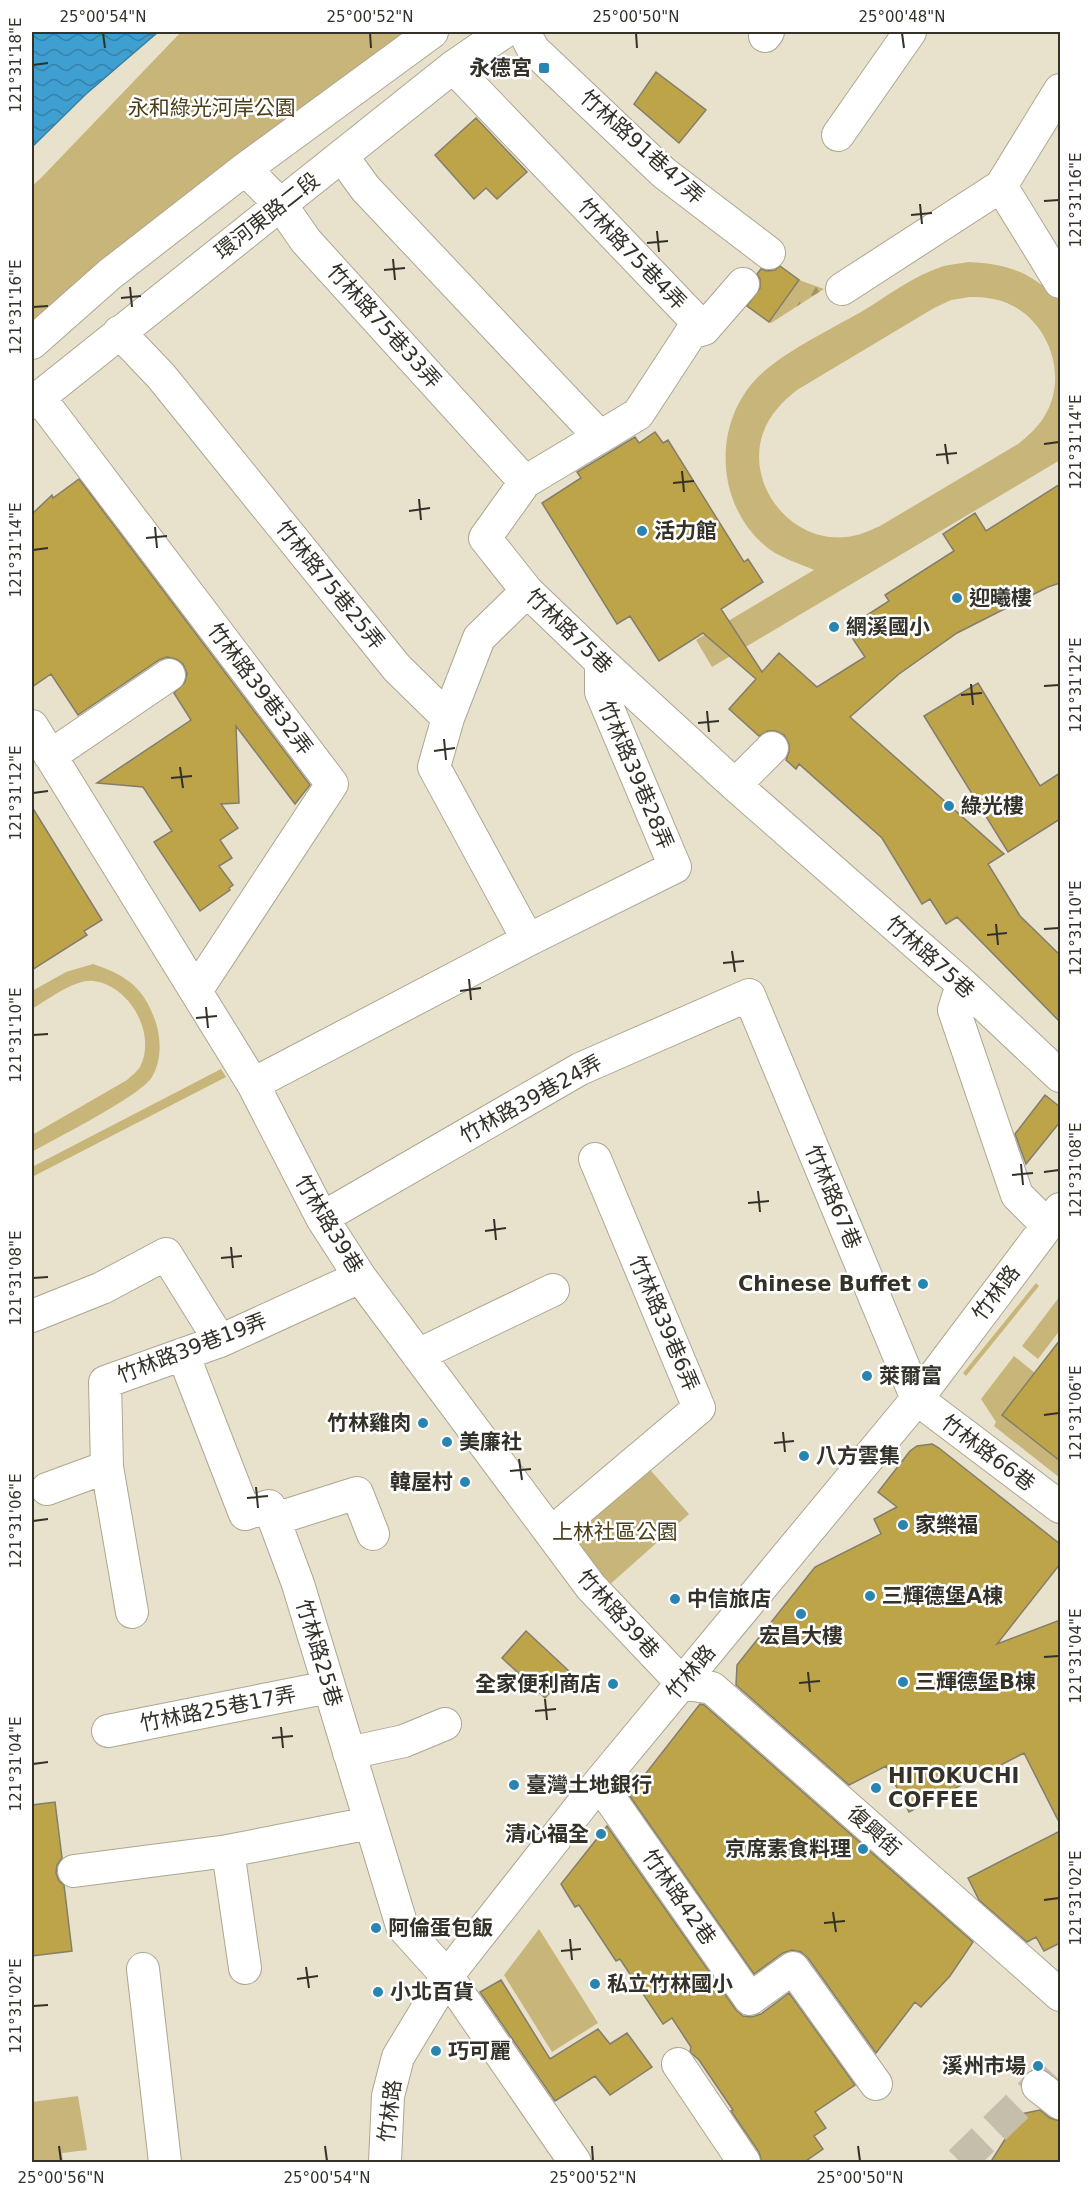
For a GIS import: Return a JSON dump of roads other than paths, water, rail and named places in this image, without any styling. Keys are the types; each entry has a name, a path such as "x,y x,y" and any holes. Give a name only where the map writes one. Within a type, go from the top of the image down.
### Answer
{"street":[{"path":"32,343 110,274 245,169 432,32"},
{"name":"環河東路二段","path":"35,400 453,68 504,32"},
{"name":"竹林路91巷47弄","path":"525,32 534,49 664,173 769,253"},
{"path":"838,135 910,32"},
{"name":"竹林路75巷4弄","path":"453,68 704,330"},
{"path":"842,289 1000,186 1060,90"},
{"path":"342,156 365,188 600,437"},
{"name":"竹林路75巷33弄","path":"245,169 281,205 306,241 525,482"},
{"path":"1000,186 1060,282"},
{"path":"704,330 743,284"},
{"name":"竹林路75巷4弄","path":"600,437 638,414 691,333 704,330"},
{"name":"竹林路75巷25弄","path":"119,332 161,376 397,668 448,718"},
{"name":"竹林路39巷32弄","path":"35,400 332,784 196,992"},
{"name":"竹林路75巷","path":"600,437 525,482 485,538 527,591 601,662 735,785 962,984 1060,1076"},
{"path":"527,591 479,638 448,718 434,767 528,940"},
{"name":"竹林路39巷28弄","path":"253,1084 528,940 675,867 601,692 601,662"},
{"path":"37,737 169,675"},
{"name":"竹林路39巷","path":"37,737 253,1084 322,1218 360,1277 591,1587 682,1683"},
{"path":"735,785 772,748"},
{"path":"962,984 954,1010 1017,1195 1054,1217"},
{"name":"竹林路39巷24弄","path":"322,1218 580,1069 748,995"},
{"name":"竹林路67巷","path":"748,995 916,1399"},
{"name":"竹林路39巷6弄","path":"551,1533 699,1408 595,1159"},
{"name":"竹林路","path":"385,2163 388,2096 398,2057 447,1976 599,1783 916,1399 1054,1217"},
{"path":"32,1316 102,1288 166,1254 220,1341"},
{"name":"竹林路39巷19弄","path":"132,1612 107,1467 105,1382 220,1341 360,1277"},
{"path":"418,1355 553,1290"},
{"path":"183,1354 245,1514 270,1506 275,1519 357,1493 373,1534"},
{"name":"竹林路66巷","path":"916,1399 1060,1508"},
{"path":"47,1490 107,1467"},
{"name":"竹林路25巷","path":"275,1519 298,1584 402,1926 447,1976 575,2163"},
{"name":"復興街","path":"682,1683 712,1688 1060,1995"},
{"name":"竹林路25巷17弄","path":"108,1731 329,1687"},
{"path":"349,1753 404,1741 445,1724"},
{"name":"竹林路42巷","path":"599,1783 750,1999 793,1968 876,2084"},
{"path":"74,1871 228,1851 370,1823"},
{"path":"228,1851 245,1968"},
{"path":"143,1969 165,2163"},
{"path":"678,2064 744,2163"}],"water":[{"path":"32,32 158,32 86,94 32,147"}],"tunnel":[{"path":"960,2162 1060,2062"}],"place":[{"name":"永德宮","path":"544,68"},
{"name":"活力館","path":"642,531"},
{"name":"迎曦樓","path":"957,598"},
{"name":"網溪國小","path":"834,627"},
{"name":"綠光樓","path":"949,806"},
{"name":"Chinese Buffet","path":"923,1284"},
{"name":"萊爾富","path":"867,1376"},
{"name":"竹林雞肉","path":"423,1423"},
{"name":"美廉社","path":"447,1442"},
{"name":"八方雲集","path":"804,1456"},
{"name":"韓屋村","path":"465,1482"},
{"name":"家樂福","path":"903,1525"},
{"name":"三輝德堡A棟","path":"870,1596"},
{"name":"中信旅店","path":"675,1599"},
{"name":"宏昌大樓","path":"801,1614"},
{"name":"三輝德堡B棟","path":"903,1682"},
{"name":"全家便利商店","path":"613,1684"},
{"name":"臺灣土地銀行","path":"514,1785"},
{"name":"HITOKUCHI COFFEE","path":"876,1788"},
{"name":"清心福全","path":"601,1834"},
{"name":"京席素食料理","path":"863,1849"},
{"name":"阿倫蛋包飯","path":"376,1928"},
{"name":"私立竹林國小","path":"595,1984"},
{"name":"小北百貨","path":"378,1992"},
{"name":"巧可麗","path":"436,2051"},
{"name":"溪州市場","path":"1038,2066"}],"park label":[{"name":"永和綠光河岸公園","path":"212,108"},
{"name":"上林社區公園","path":"615,1532"}]}
